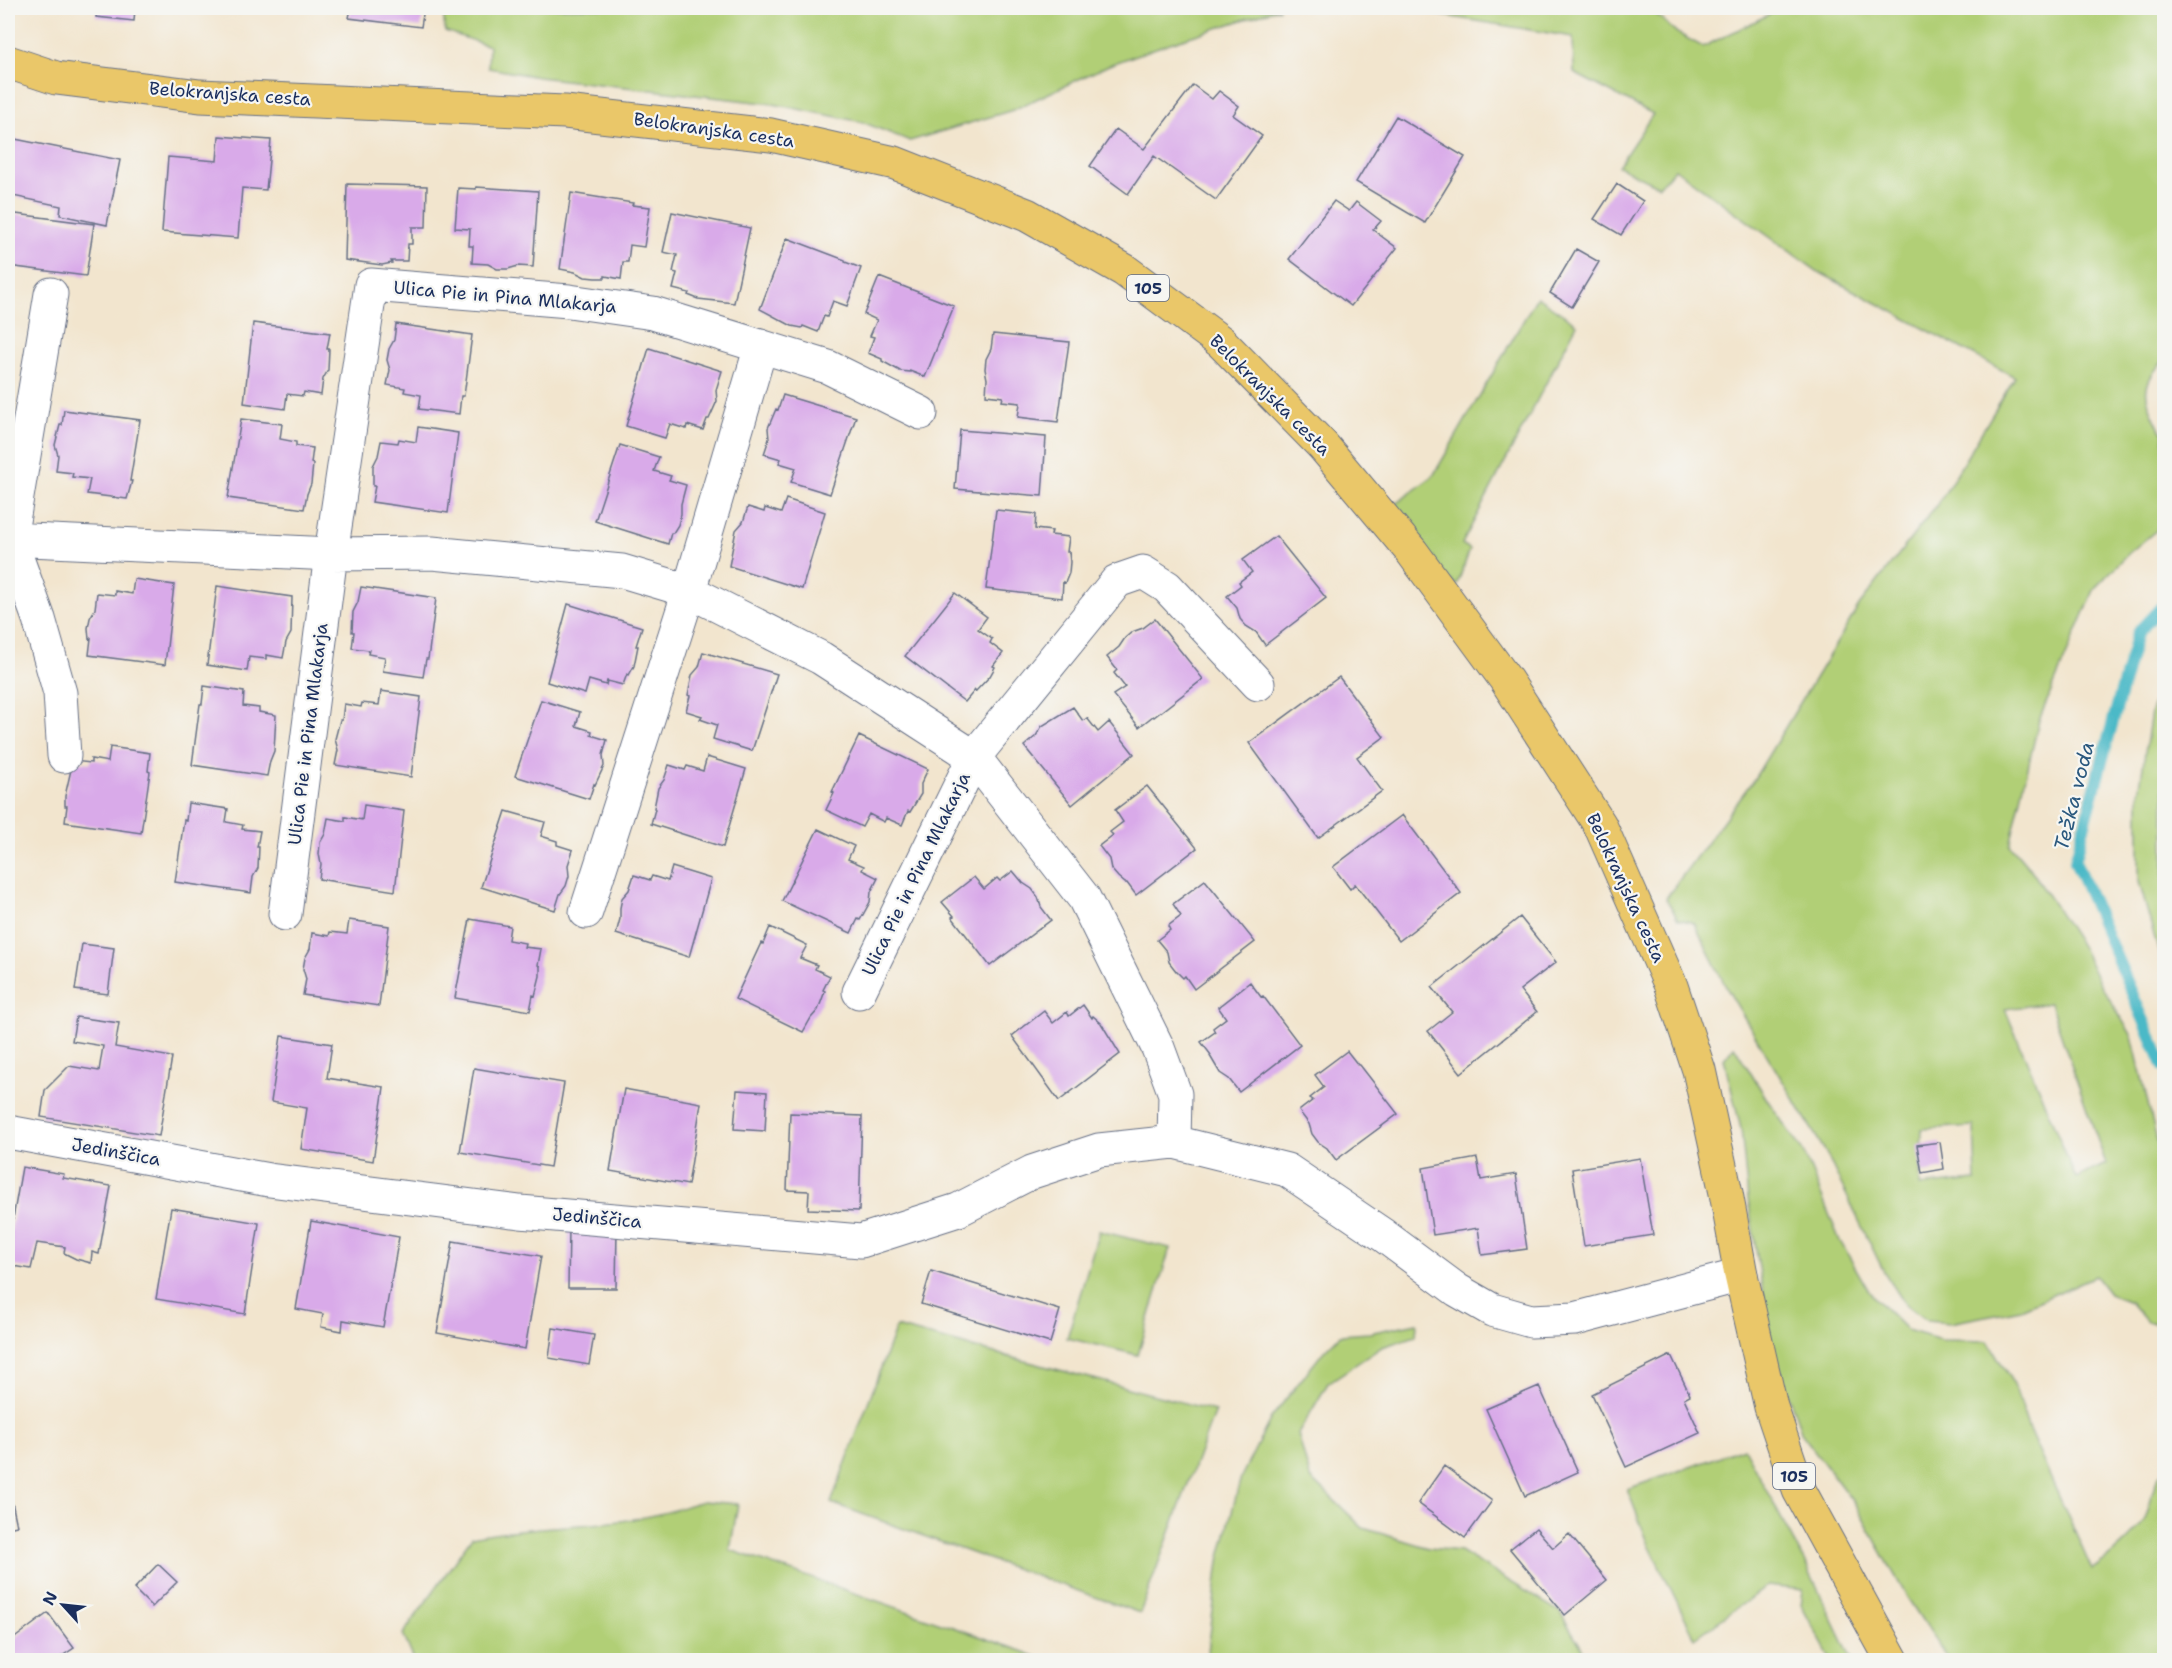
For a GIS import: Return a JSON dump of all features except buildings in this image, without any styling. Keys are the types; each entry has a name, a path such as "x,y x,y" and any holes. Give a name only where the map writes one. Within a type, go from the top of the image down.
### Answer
{"main road":[{"name":"Belokranjska cesta","path":"8,62 56,78 200,96 566,112 771,135 895,163 1027,215 1124,270 1221,342 1323,446 1412,552 1492,662 1600,825 1671,986 1699,1070 1726,1192 1741,1275"},
{"name":"105","path":"1741,1275 1771,1407 1799,1490 1892,1660"}],"street":[{"name":"Ulica Pie in Pina Mlakarja","path":"285,914 331,555 371,285 569,301 653,313 828,367 921,413"},
{"path":"51,294 9,539 39,619 60,693 64,756"},
{"path":"586,912 689,591 761,346"},
{"name":"Ulica Pie in Pina Mlakarja","path":"9,539 331,555 432,553 622,571 689,591 821,658 974,757 1084,898 1158,1048 1174,1094 1174,1142"},
{"name":"Ulica Pie in Pina Mlakarja","path":"859,992 974,757 1117,581 1143,572 1167,587 1258,684"},
{"name":"Jedinščica","path":"8,1132 292,1183 520,1212 861,1241 958,1210 1032,1172 1099,1149 1174,1142 1287,1170 1383,1235 1457,1290 1492,1310 1531,1321 1575,1319 1741,1275"}],"green space":[{"path":"443,8 1280,8 1109,65 1013,110 910,141 862,122 773,104 538,77 488,68 489,46 445,31"},
{"path":"1397,8 1649,8 1677,33 1703,47 1782,8 2164,8 2164,360 2150,378 2147,394 2151,410 2164,434 2164,524 2129,553 2095,588 2039,720 2010,845 2032,871 2083,949 2099,982 2132,1036 2157,1141 2164,1160 2164,1322 2147,1322 2130,1302 2109,1294 2095,1276 2021,1309 1950,1323 1927,1321 1905,1304 1884,1272 1825,1151 1727,989 1694,923 1678,919 1666,898 1754,779 1859,606 1942,498 2015,377 1817,271 1675,169 1659,186 1618,166 1653,114 1574,73 1573,37","holes":["2050,1003 2106,1164 2076,1178 2005,1009","1974,1126 1976,1180 1920,1186 1922,1129"]},
{"path":"1537,297 1577,324 1462,544 1470,549 1457,585 1448,579 1393,506 1433,476"},
{"path":"2164,675 2164,971 2139,882 2139,793 2151,712"},
{"path":"1734,1046 1804,1153 1840,1241 1870,1293 1907,1330 1941,1340 1988,1341 2014,1385 2029,1430 2092,1570 2106,1560 2143,1523 2157,1480 2164,1470 2164,1660 1948,1660 1907,1597 1856,1506 1802,1434 1772,1349 1748,1199 1741,1129 1724,1059"},
{"path":"1099,1231 1170,1248 1138,1355 1067,1338"},
{"path":"1417,1323 1416,1336 1382,1347 1328,1383 1298,1434 1310,1477 1363,1528 1429,1548 1460,1551 1560,1612 1589,1660 1207,1660 1219,1561 1241,1477 1271,1418 1324,1351 1340,1335 1369,1333"},
{"path":"896,1327 1215,1411 1140,1613 831,1503"},
{"path":"1744,1448 1807,1567 1852,1660 1831,1660 1801,1605 1803,1590 1768,1586 1695,1638 1649,1545 1627,1489"},
{"path":"703,1501 738,1504 730,1550 1044,1660 414,1660 403,1634 472,1537 518,1530 636,1519"}],"waterway":[{"name":"Težka voda","path":"2164,604 2137,633 2075,861 2164,1067"}]}
